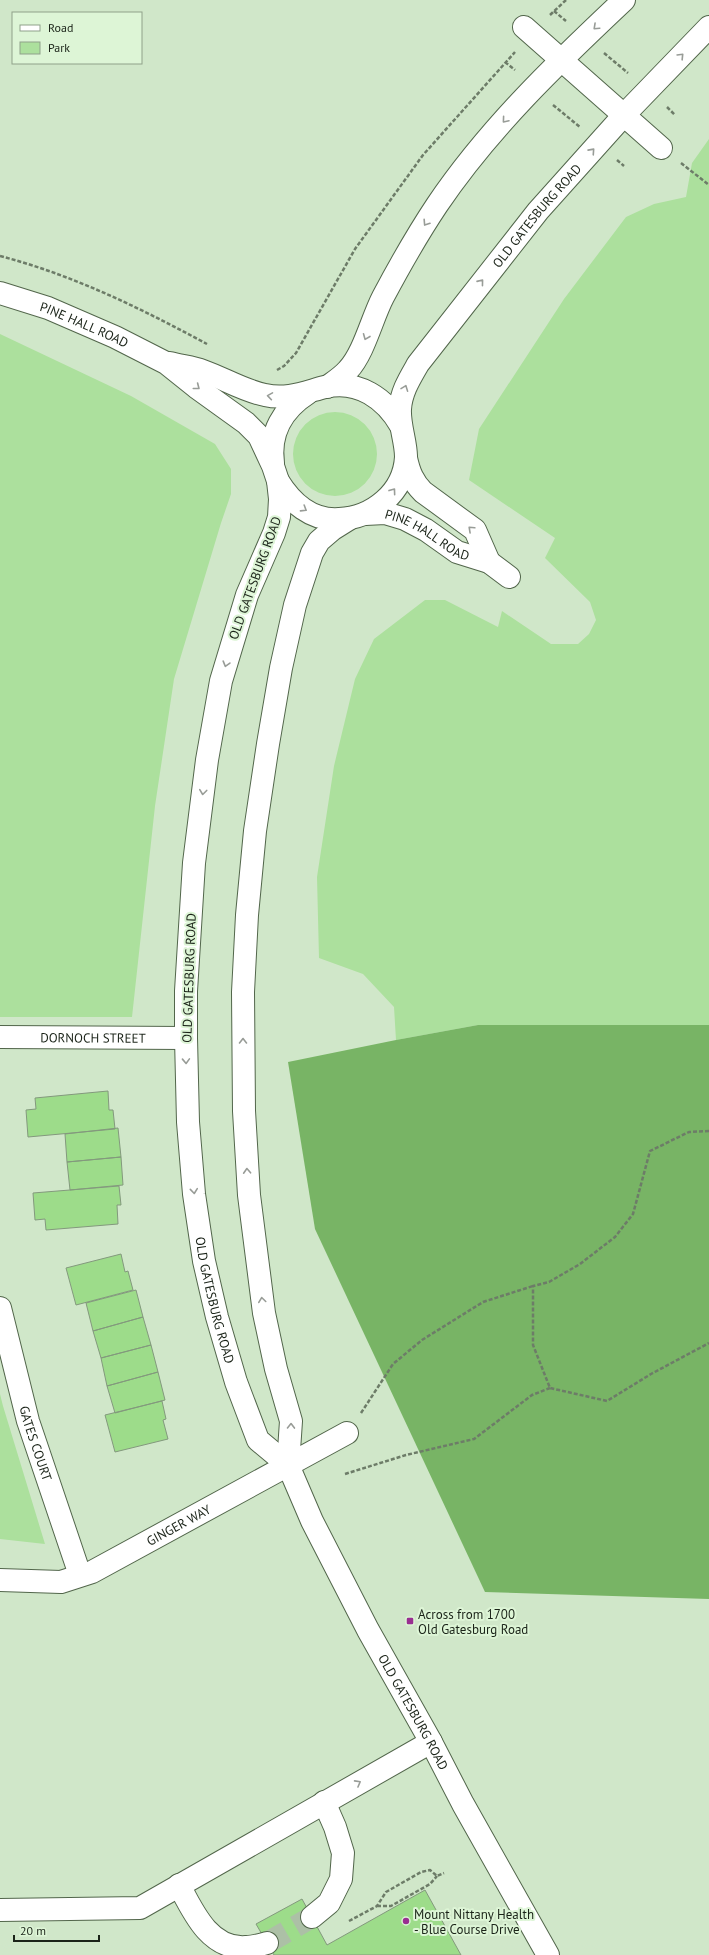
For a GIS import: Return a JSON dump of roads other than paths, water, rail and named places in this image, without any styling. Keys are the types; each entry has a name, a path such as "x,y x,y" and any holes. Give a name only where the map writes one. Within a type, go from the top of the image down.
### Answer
{"street":[{"name":"OLD GATESBURG ROAD","path":"548,1955 368,1630 312,1521 288,1465 258,1440 236,1382 217,1317 204,1261 194,1194 188,1122 186,991 194,864 206,760 221,681 234,635 248,595 274,534 278,517 280,500 272,444 278,423 291,405 318,390 348,370 358,357 383,298 408,250 437,204 472,158 510,113 561,59 624,0"},
{"name":"OLD GATESBURG ROAD","path":"401,426 401,399 407,383 418,364 538,211 624,115 709,27"},
{"path":"522,37 561,59 661,148"},
{"name":"PINE HALL ROAD","path":"0,293 48,308 115,337 166,363 246,423 259,436 285,493 295,504 307,512 328,518 357,517 385,513 406,519 426,530 457,552 489,562 509,577"},
{"name":"PINE HALL ROAD","path":"166,363 201,370 264,395 291,396 342,385 357,388 371,393 383,402 393,413 401,426"},
{"path":"401,426 405,442 406,458"},
{"name":"OLD GATESBURG ROAD","path":"288,1465 291,1421 276,1369 264,1313 248,1195 244,1103 243,992 246,915 255,831 281,668 295,605 312,553 319,541 333,529 376,508 393,492 404,470 406,458"},
{"name":"PINE HALL ROAD","path":"406,458 410,473 416,484 423,492 475,530 489,562"},
{"name":"DORNOCH STREET","path":"0,1037 186,1038"},
{"name":"GATES COURT","path":"0,1308 28,1421 80,1575"},
{"name":"GINGER WAY","path":"0,1580 61,1582 92,1572 347,1433"},
{"path":"0,1910 140,1908 431,1742"},
{"path":"312,1917 329,1903 342,1878 343,1853 335,1827 324,1802"},
{"path":"179,1886 206,1930 222,1943 244,1947 267,1943"}],"tunnel":[{"path":"267,1943 312,1917"}],"place":[{"name":"Across from 1700 Old Gatesburg Road","path":"410,1621"},
{"name":"Mount Nittany Health - Blue Course Drive","path":"406,1921"}]}
